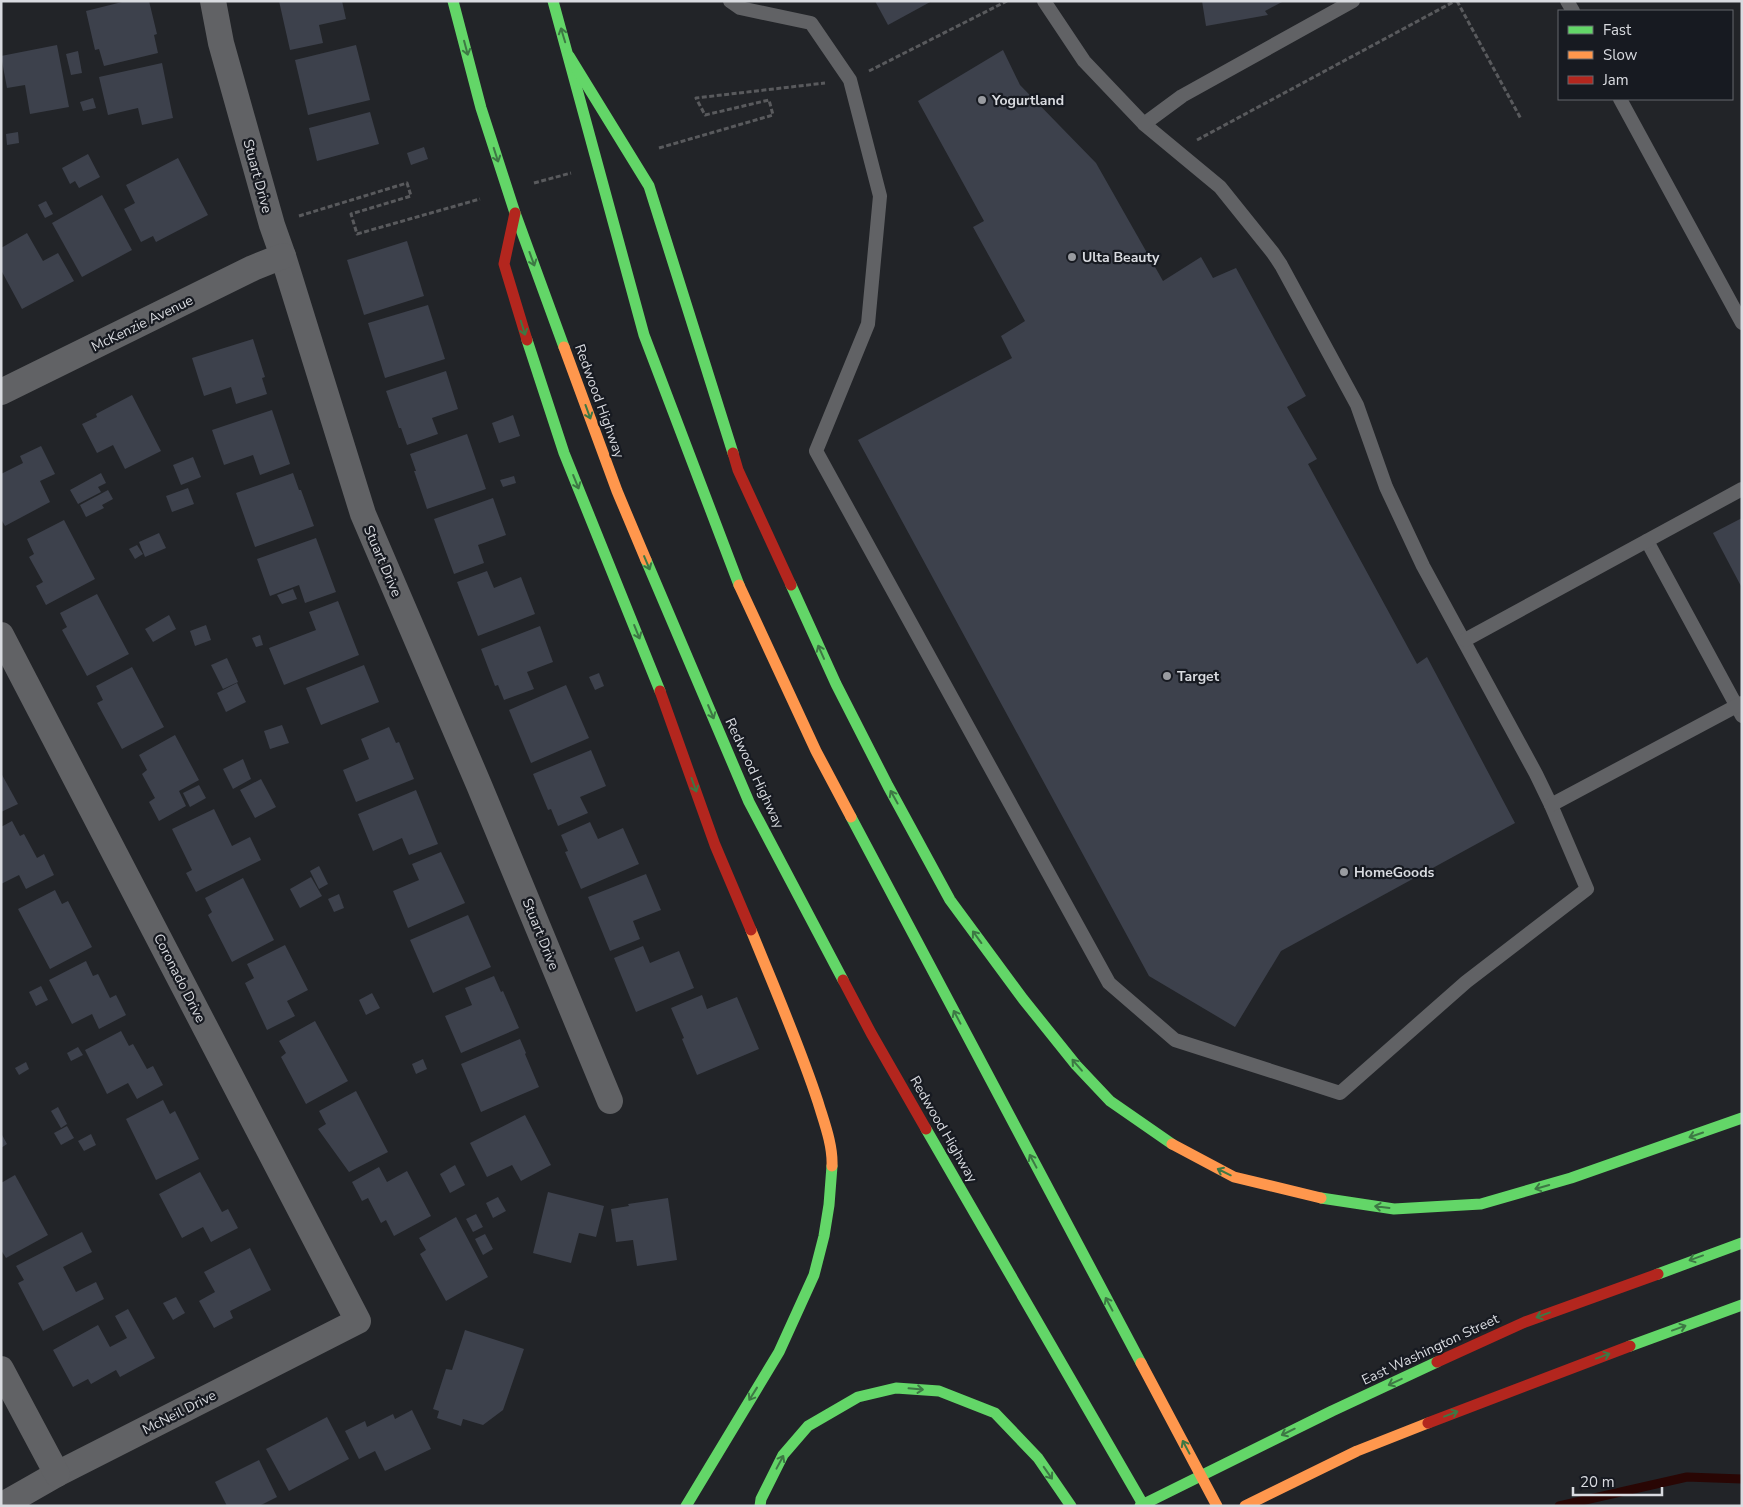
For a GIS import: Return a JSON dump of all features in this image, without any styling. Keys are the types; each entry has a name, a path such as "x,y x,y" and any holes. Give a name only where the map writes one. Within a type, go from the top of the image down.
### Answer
{"main road":[{"name":"Redwood Highway","path":"453,1 481,108 515,213 617,491 749,802 871,1033 1144,1506"},
{"path":"553,1 644,335 740,586 816,751 1217,1506"},
{"path":"569,56 649,186 738,470 836,684 888,786 950,900 1022,999 1076,1065 1110,1101 1167,1141 1234,1177 1328,1200 1394,1209 1482,1204 1571,1178 1742,1118"},
{"path":"515,213 504,264 522,328 555,427 652,670 715,845 803,1056 826,1129 832,1160 829,1204 824,1236 814,1275 779,1352 686,1506"},
{"name":"East Washington Street","path":"1140,1506 1332,1411 1525,1322 1742,1243"},
{"path":"1245,1506 1357,1451 1546,1377 1742,1305"},
{"path":"760,1506 761,1498 783,1455 808,1426 858,1397 896,1388 939,1391 995,1413 1038,1458 1071,1506"}],"street":[{"name":"Stuart Drive","path":"213,1 232,82 272,225 363,514 479,785 610,1101"},
{"name":"McKenzie Avenue","path":"1,392 252,268 283,256"},
{"name":"Coronado Drive","path":"1,635 358,1321"},
{"name":"McNeil Drive","path":"1,1506 57,1474 358,1321"},
{"path":"1,1369 57,1474"}],"lane":[{"path":"730,1 740,8 811,23 850,80 880,196 868,324 816,451 1109,983 1175,1040 1340,1093 1466,982 1587,889 1551,806 1522,746 1423,566 1386,487 1356,405 1273,253 1220,187 1144,124 1084,61 1044,1"},
{"path":"1144,124 1182,96 1353,1"},
{"path":"1621,100 1742,323"},
{"path":"1465,640 1742,489"},
{"path":"1551,806 1740,709 1647,541"}],"path":[{"path":"650,150 773,115 769,100 705,116 696,98 850,80 1007,1"},
{"path":"1176,152 1456,1 1521,119"},
{"path":"527,185 574,172"},
{"path":"299,216 407,183 411,196 351,214 357,234 480,199"}],"building":[{"path":"126,1 149,1 157,34 154,35 158,53 104,66 99,49 95,50 86,11"},
{"path":"279,1 342,1 346,19 319,25 323,43 290,50"},
{"path":"875,1 932,1 888,25"},
{"path":"1202,1 1284,1 1265,11 1268,15 1206,26"},
{"path":"57,45 69,107 30,114 25,85 7,88 1,56"},
{"path":"356,45 370,100 308,115 295,60"},
{"path":"1003,50 1020,85 1096,163 1163,281 1201,257 1213,278 1236,268 1306,396 1287,407 1317,459 1308,464 1417,664 1427,657 1515,823 1281,951 1235,1027 1149,976 858,440 1012,358 1001,336 1025,321 973,227 984,221 918,101"},
{"path":"78,51 82,73 71,75 66,54"},
{"path":"162,63 173,118 142,125 138,108 108,115 99,77"},
{"path":"93,98 96,108 83,111 80,102"},
{"path":"370,112 379,144 317,161 309,128"},
{"path":"18,132 19,143 7,145 6,134"},
{"path":"424,147 428,159 411,165 407,153"},
{"path":"88,154 100,177 79,188 75,181 70,184 62,168"},
{"path":"178,158 208,215 156,242 153,236 141,242 124,209 135,203 126,185"},
{"path":"102,195 132,250 82,277 52,223"},
{"path":"46,201 53,214 45,218 38,205"},
{"path":"27,233 43,261 58,253 74,281 22,309 1,270 1,248"},
{"path":"407,241 424,296 364,315 347,260"},
{"path":"428,305 445,359 385,378 368,323"},
{"path":"253,339 265,377 262,378 267,394 236,404 231,387 204,396 192,358"},
{"path":"446,371 458,409 432,418 438,434 407,445 386,391"},
{"path":"132,395 161,451 125,469 113,445 97,453 82,424 97,417 96,414"},
{"path":"272,410 290,464 260,475 253,455 224,465 212,430"},
{"path":"513,415 520,436 499,443 492,423"},
{"path":"467,434 486,489 427,509 410,454"},
{"path":"41,446 55,474 40,481 50,502 5,526 1,519 1,474 23,463 20,456"},
{"path":"193,457 201,477 181,485 173,465"},
{"path":"101,473 106,483 98,487 101,492 78,504 70,490"},
{"path":"293,473 314,526 255,547 236,493"},
{"path":"514,476 516,483 503,487 500,480"},
{"path":"188,488 194,504 172,512 166,496"},
{"path":"108,490 113,499 102,505 104,508 86,517 80,505"},
{"path":"493,498 506,535 478,545 484,563 454,574 434,519"},
{"path":"1742,518 1742,588 1713,533"},
{"path":"64,520 95,579 46,605 36,586 43,582 29,557 34,554 27,539"},
{"path":"159,533 166,548 145,557 139,542"},
{"path":"316,538 336,592 305,603 299,585 270,596 257,559"},
{"path":"137,545 143,554 135,559 129,549"},
{"path":"487,571 494,588 521,577 535,614 478,636 457,582"},
{"path":"293,589 297,599 282,604 277,595"},
{"path":"97,594 129,654 87,676 62,630 67,627 60,613"},
{"path":"338,601 359,655 284,685 269,648 316,630 309,612"},
{"path":"169,615 176,629 153,642 145,629"},
{"path":"206,625 211,640 195,646 190,631"},
{"path":"540,626 553,662 527,672 534,689 504,700 498,685 495,686 481,649"},
{"path":"260,635 263,645 256,647 252,638"},
{"path":"227,658 238,682 223,689 211,665"},
{"path":"364,665 379,702 321,725 306,688"},
{"path":"132,667 164,727 122,749 97,703 103,700 96,686"},
{"path":"599,673 604,686 595,690 589,677"},
{"path":"237,683 246,702 226,712 217,693"},
{"path":"566,685 589,738 531,763 509,710"},
{"path":"282,725 289,743 270,749 264,731"},
{"path":"389,727 396,743 399,742 414,779 356,802 343,770 369,759 361,739"},
{"path":"175,735 199,780 179,791 186,806 159,821 149,802 155,798 142,774 147,770 139,755"},
{"path":"591,750 606,786 580,797 588,813 558,826 551,809 548,810 533,774"},
{"path":"243,759 251,779 233,789 223,769"},
{"path":"1,773 18,804 1,812"},
{"path":"261,779 276,807 255,818 240,790"},
{"path":"199,785 206,798 190,807 183,793"},
{"path":"416,790 438,844 409,855 402,838 373,851 358,814"},
{"path":"214,809 232,846 250,837 261,860 196,892 186,873 192,870 172,829"},
{"path":"12,821 20,836 24,834 37,858 44,854 54,875 26,889 19,875 1,884 1,827"},
{"path":"590,822 598,839 623,828 639,864 581,889 565,852 568,851 561,835"},
{"path":"441,852 465,903 408,928 393,891 419,880 412,864"},
{"path":"319,866 328,884 319,889 310,871"},
{"path":"646,874 661,910 633,921 640,939 610,951 588,897"},
{"path":"311,877 322,896 300,908 290,889"},
{"path":"243,878 274,940 232,962 208,915 212,912 205,898"},
{"path":"55,890 62,904 68,901 92,947 50,969 18,909"},
{"path":"339,894 344,908 334,912 328,899"},
{"path":"468,915 491,967 433,993 410,940"},
{"path":"285,945 308,990 287,1001 295,1016 267,1030 245,983 254,978 247,964"},
{"path":"643,946 650,963 679,951 694,988 636,1012 614,958"},
{"path":"86,961 93,976 98,974 110,998 116,995 126,1015 99,1029 92,1014 72,1024 49,980"},
{"path":"494,976 501,992 503,991 519,1028 461,1053 445,1016 472,1005 465,988"},
{"path":"41,986 48,1000 36,1006 29,992"},
{"path":"372,993 380,1008 366,1015 359,1000"},
{"path":"702,995 707,1009 737,997 759,1049 697,1075 671,1008"},
{"path":"315,1021 348,1081 306,1104 281,1057 286,1053 279,1041"},
{"path":"121,1031 129,1046 133,1044 147,1069 153,1066 163,1085 137,1099 128,1083 107,1094 85,1050"},
{"path":"520,1039 539,1087 481,1112 461,1064"},
{"path":"78,1047 83,1055 71,1061 67,1053"},
{"path":"423,1059 427,1069 416,1074 412,1064"},
{"path":"26,1062 29,1069 19,1075 15,1068"},
{"path":"356,1091 388,1152 349,1172 318,1129 326,1124 319,1111"},
{"path":"163,1100 170,1114 175,1111 199,1159 156,1180 126,1119"},
{"path":"58,1107 67,1124 61,1128 51,1111"},
{"path":"525,1115 551,1165 521,1181 512,1165 487,1177 470,1143"},
{"path":"67,1126 74,1138 61,1145 54,1133"},
{"path":"1,1133 7,1144 1,1148"},
{"path":"91,1134 96,1145 84,1151 78,1141"},
{"path":"455,1165 465,1185 450,1193 440,1174"},
{"path":"379,1167 387,1182 407,1171 431,1216 394,1236 386,1220 381,1223 368,1198 362,1201 352,1182"},
{"path":"200,1172 222,1212 228,1209 238,1228 211,1242 203,1227 182,1238 159,1194"},
{"path":"15,1175 48,1235 6,1258 1,1250 1,1183"},
{"path":"548,1192 604,1206 596,1237 579,1233 571,1263 533,1253"},
{"path":"498,1197 506,1211 493,1218 486,1203"},
{"path":"668,1198 677,1260 637,1266 633,1240 616,1242 611,1209 629,1206 628,1204"},
{"path":"476,1214 483,1227 473,1232 466,1219"},
{"path":"456,1217 488,1277 446,1301 420,1254 426,1250 419,1238"},
{"path":"82,1232 92,1252 63,1267 76,1292 96,1282 104,1299 43,1331 18,1283 24,1280 16,1266"},
{"path":"485,1234 493,1249 483,1255 475,1239"},
{"path":"250,1248 271,1290 230,1311 233,1318 214,1328 199,1301 215,1292 204,1272"},
{"path":"176,1297 185,1313 173,1320 163,1303"},
{"path":"128,1309 155,1358 120,1377 116,1370 91,1384 88,1379 73,1387 53,1350 98,1325 110,1347 127,1338 115,1316"},
{"path":"465,1330 524,1349 503,1410 483,1425 463,1419 461,1426 437,1418 439,1411 433,1409 446,1369 452,1370"},
{"path":"412,1410 431,1449 385,1471 375,1451 359,1459 345,1431 365,1421 367,1427 393,1414 395,1419"},
{"path":"327,1417 349,1459 289,1491 266,1449"},
{"path":"259,1460 277,1497 259,1506 227,1506 215,1482"}],"waterway":[{"path":"1559,1506 1687,1477 1742,1479"}],"traffic: fast":[{"path":"453,1 481,108 515,213 564,347"},
{"path":"553,1 644,335 739,585"},
{"path":"569,56 649,186 733,453"},
{"path":"527,340 564,453 660,691"},
{"path":"646,560 749,802 843,980"},
{"path":"791,585 836,684 888,786 950,900 1023,999 1076,1065 1110,1101 1172,1144"},
{"path":"851,817 1141,1363"},
{"path":"1321,1198 1394,1209 1481,1204 1571,1178 1742,1118"},
{"path":"926,1129 1144,1506"},
{"path":"686,1506 779,1352 814,1275 824,1236 832,1166"},
{"path":"1658,1274 1742,1243"},
{"path":"1630,1346 1742,1305"},
{"path":"1140,1506 1332,1411 1437,1362"},
{"path":"760,1506 761,1499 783,1455 808,1426 858,1397 896,1388 939,1391 995,1413 1038,1458 1071,1506"}],"traffic: slow":[{"path":"564,347 617,491 646,560"},
{"path":"739,585 816,751 851,817"},
{"path":"751,930 811,1080 828,1134 832,1166"},
{"path":"1172,1144 1234,1177 1321,1198"},
{"path":"1141,1363 1217,1506"},
{"path":"1245,1506 1357,1451 1428,1423"}],"traffic: jam":[{"path":"515,213 504,264 527,340"},
{"path":"733,453 738,470 791,585"},
{"path":"660,691 715,845 751,930"},
{"path":"843,980 926,1129"},
{"path":"1437,1362 1525,1322 1658,1274"},
{"path":"1428,1423 1630,1346"}],"place":[{"name":"Yogurtland","path":"982,100"},
{"name":"Ulta Beauty","path":"1072,257"},
{"name":"Target","path":"1167,676"},
{"name":"HomeGoods","path":"1344,872"}]}
